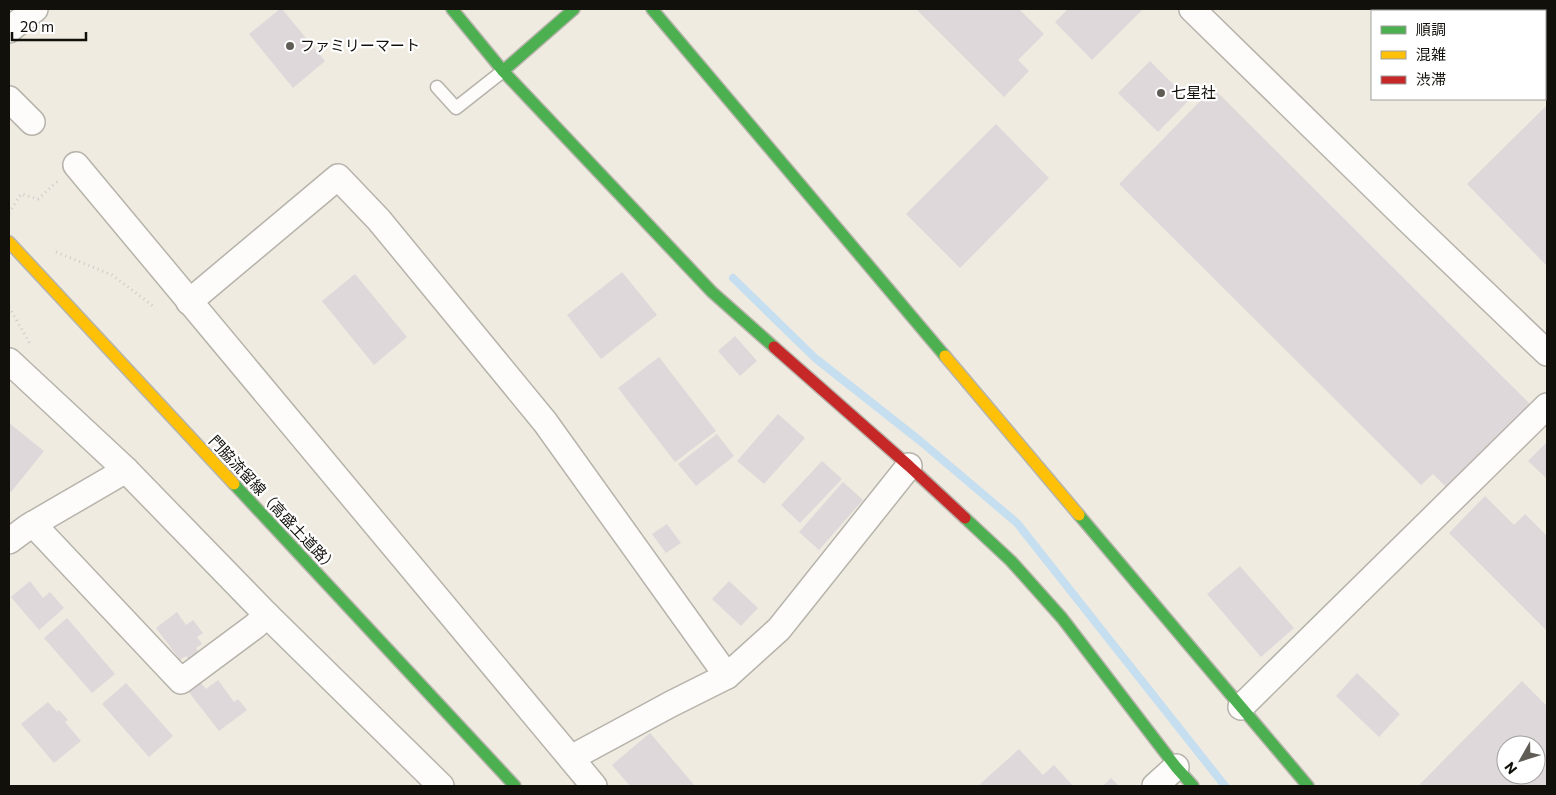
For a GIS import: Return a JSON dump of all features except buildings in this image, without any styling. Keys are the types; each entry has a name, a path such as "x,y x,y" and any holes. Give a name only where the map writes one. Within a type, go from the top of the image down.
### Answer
{"street":[{"path":"9,30 34,9"},
{"path":"452,9 503,71 712,292 909,466 1011,560 1062,618 1176,767 1193,786"},
{"path":"503,71 574,9"},
{"path":"652,9 1308,786"},
{"path":"1192,9 1547,353"},
{"path":"9,99 32,122"},
{"path":"76,165 594,786"},
{"path":"189,302 338,177 378,220 545,422 727,676"},
{"name":"門脇流留線（高盛土道路）","path":"9,242 516,786"},
{"path":"9,361 126,470 267,615 441,786"},
{"path":"1241,707 1547,406"},
{"path":"571,758 727,676 779,629 909,466"},
{"path":"9,542 34,524 126,470"},
{"path":"34,524 181,682 267,615"},
{"path":"1155,786 1176,767"}],"lane":[{"path":"437,87 456,108 503,71"}],"path":[{"path":"9,213 21,194 38,199 76,165"},
{"path":"51,250 112,275 153,306"}],"waterway":[{"path":"733,278 815,358 919,440 1017,523 1225,786"}],"traffic: fast":[{"path":"452,9 503,71 574,9"},
{"path":"652,9 945,356"},
{"path":"503,71 712,292 774,347"},
{"path":"234,484 515,786"},
{"path":"1079,515 1308,786"},
{"path":"965,518 1011,561 1062,618 1176,767 1193,786"}],"traffic: slow":[{"path":"9,242 234,484"},
{"path":"945,356 1079,515"}],"traffic: jam":[{"path":"774,347 965,518"}],"place":[{"name":"ファミリーマート","path":"290,46"},
{"name":"七星社","path":"1161,93"}]}
